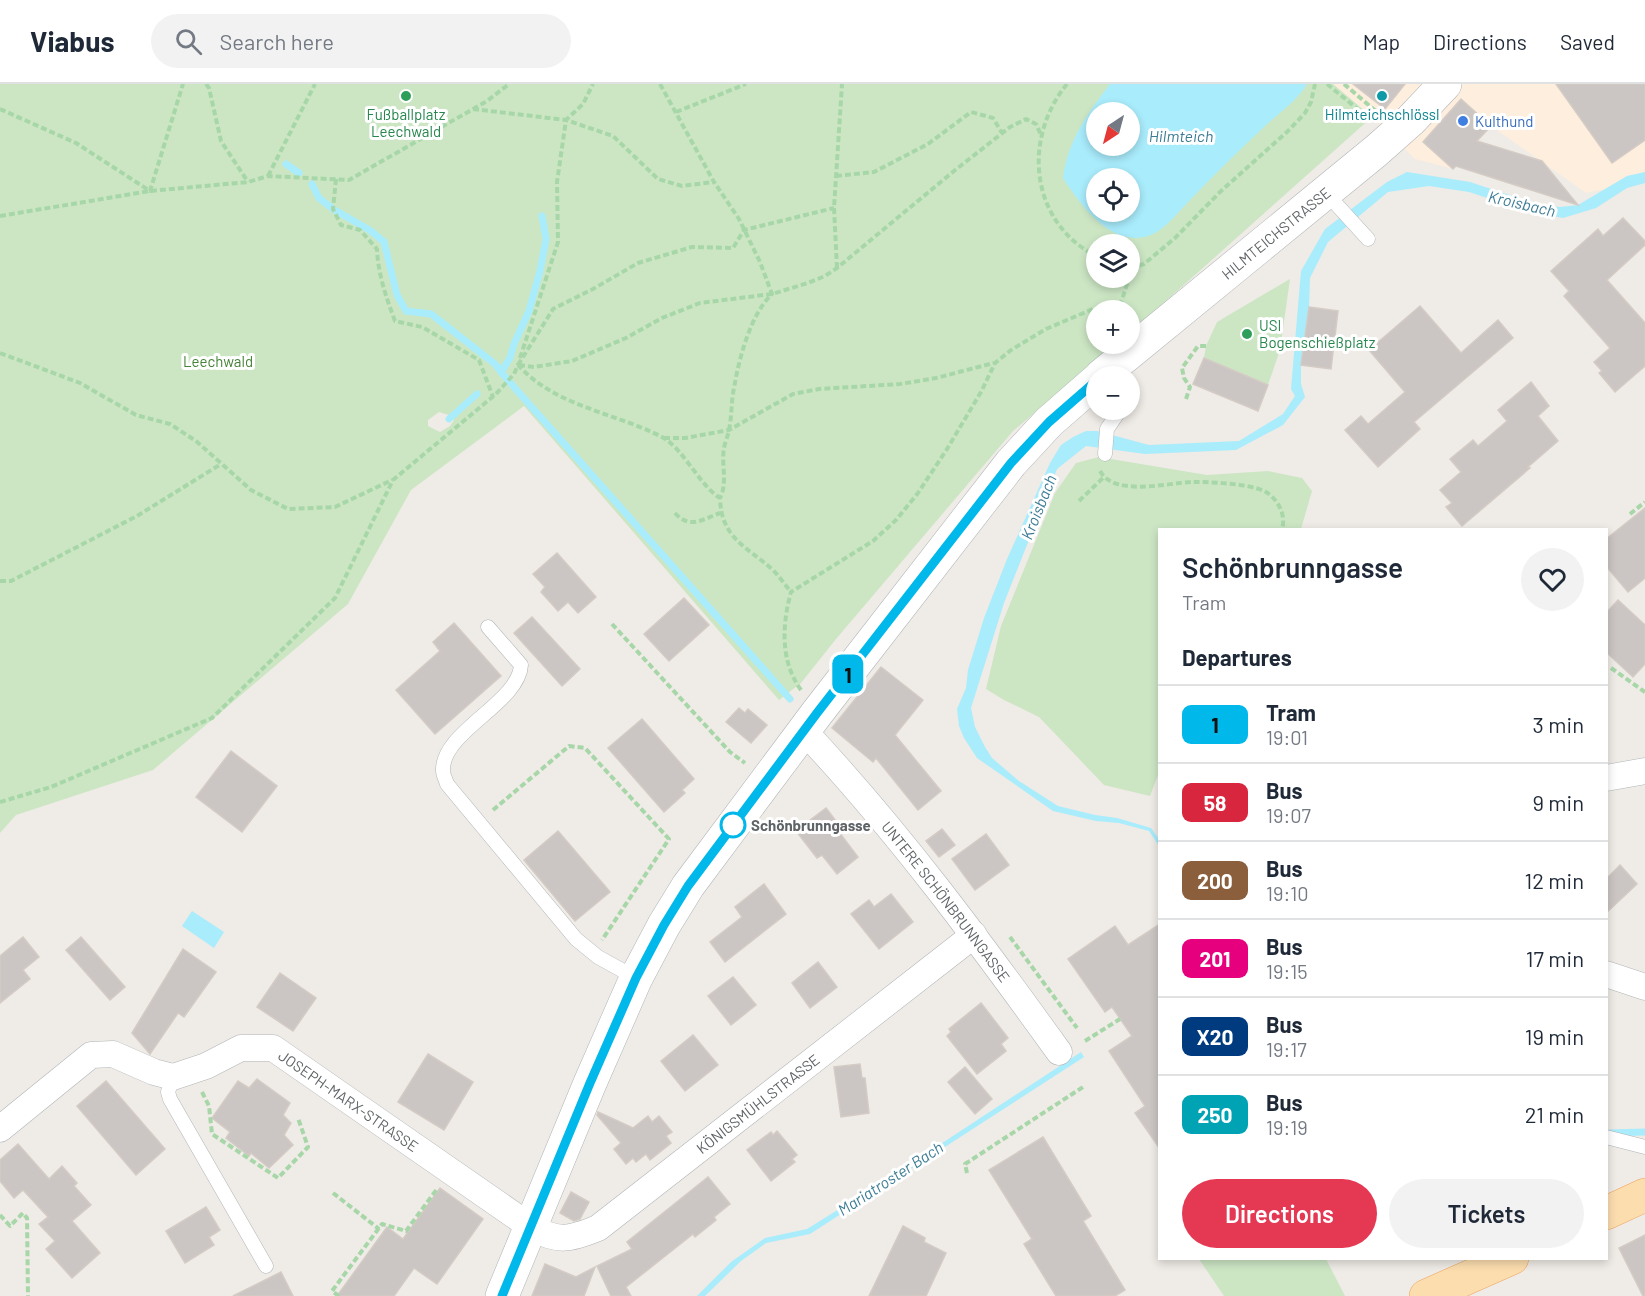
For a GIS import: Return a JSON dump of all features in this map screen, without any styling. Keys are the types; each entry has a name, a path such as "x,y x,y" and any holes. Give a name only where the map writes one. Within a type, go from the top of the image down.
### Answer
{"main road":[{"name":"HILMTEICHSTRASSE","path":"1114,366 1334,202 1384,125 1445,84"},
{"path":"502,1296 636,978 688,886 804,731 807,698 873,610 911,568 947,544 1030,441 1086,390"},
{"path":"1608,1212 1645,1195"},
{"path":"1426,1296 1507,1260"}],"street":[{"name":"UNTERE SCHÖNBRUNNGASSE","path":"804,731 865,798 974,935 1059,1052"},
{"path":"1608,778 1645,771"},
{"name":"KÖNIGSMÜHLSTRASSE","path":"531,1227 548,1237 575,1237 598,1228 974,935"},
{"path":"1608,975 1645,987"},
{"name":"JOSEPH-MARX-STRASSE","path":"182,1074 206,1066 241,1048 273,1048 531,1227"},
{"path":"0,1129 91,1055 113,1054 154,1072 182,1074"}],"lane":[{"path":"1334,202 1368,239"},
{"path":"1105,454 1107,429 1113,420"},
{"path":"488,627 521,665 521,675 510,689 453,744 444,760 443,772 447,784 576,939 594,953 636,978"},
{"path":"182,1074 168,1092 170,1099 266,1266"},
{"path":"1608,1138 1645,1147"}],"path":[{"path":"150,191 183,84"},
{"path":"206,84 209,88 221,141 248,182"},
{"path":"268,176 315,84"},
{"path":"0,216 150,191 248,182 268,176 349,180 488,101 509,84"},
{"path":"0,352 80,383 136,416 170,424 196,441 251,490 288,509 335,507 393,480 494,395 514,374 558,242 557,182 566,120 583,104 593,84"},
{"path":"660,84 714,182 744,230 760,262 772,294"},
{"path":"676,112 746,84"},
{"path":"837,268 834,207 842,84"},
{"path":"1067,84 1044,122 1039,165 1041,189 1048,211 1065,234 1086,249"},
{"path":"1140,265 1175,238 1234,178 1288,131 1305,113 1311,102 1315,84"},
{"path":"1328,84 1384,125"},
{"path":"1344,84 1384,125"},
{"path":"0,109 76,143 150,191"},
{"path":"473,109 566,120 613,136 658,179 682,186 714,182"},
{"path":"836,176 874,172 928,144 971,112 993,118 1002,134"},
{"path":"518,365 534,367 572,361 626,338 662,318 700,303 772,294 808,284 837,268 932,188 1002,134 1026,119 1036,124 1042,137"},
{"path":"336,179 333,209 341,225 360,230 377,249 386,298 395,321 422,327 479,360 494,395"},
{"path":"518,365 553,309 638,263 692,247 733,248 744,230 834,207"},
{"path":"772,294 762,303 740,359 733,389 729,430 724,447 720,513 725,527 740,545 774,572 790,592"},
{"path":"518,365 532,381 577,404 664,438 685,438 729,430 793,394 819,389 900,384 936,378 995,363 1011,350 1046,329 1086,312"},
{"path":"1186,399 1190,387 1182,368 1198,346 1206,346"},
{"path":"801,690 794,681 785,656 784,617 790,592 873,541 896,520 918,493 947,449 981,392 995,363"},
{"path":"664,438 720,498"},
{"path":"1105,454 1100,472 1108,481 1124,486 1210,482 1238,484 1268,491 1279,505 1284,520 1282,528"},
{"path":"0,581 11,581 137,516 221,464"},
{"path":"1079,501 1104,476"},
{"path":"0,802 51,787 212,718 335,598 393,480"},
{"path":"1630,514 1645,502"},
{"path":"675,513 692,524 720,513"},
{"path":"612,624 730,752 768,779"},
{"path":"1611,668 1645,692"},
{"path":"479,822 569,746 585,748 669,839 594,953"},
{"path":"1010,937 1077,1028"},
{"path":"1085,1041 1120,1018"},
{"path":"182,1074 209,1106 212,1134 278,1178 308,1147 298,1118"},
{"path":"967,1173 966,1164 1083,1087"},
{"path":"339,1296 332,1291 382,1224 406,1231 438,1187"},
{"path":"333,1193 379,1229"},
{"path":"0,1215 10,1226 23,1213 27,1218 28,1296"}],"shaded area":[{"path":"1333,84 1645,84 1645,172 1627,176 1606,189 1586,193 1491,126 1453,169 1415,159 1372,117"}],"green space":[{"name":"Leechwald","path":"0,84 1333,84 1372,117 1140,324 1140,300 1086,300 1086,354 1105,354 1091,366 1086,366 1086,370 1013,431 801,683 779,700 524,406 411,490 348,604 153,770 16,815 0,833","holes":["439,412 452,416 454,420 450,426 440,432 428,426 428,420"]},
{"name":"USI Bogenschießplatz","path":"1290,279 1280,350 1268,385 1204,358 1206,346 1217,322"},
{"path":"1099,457 1207,475 1268,471 1302,478 1312,491 1301,528 1158,528 1158,775 1150,796 1104,785 1039,717 986,689 1001,626 1055,493 1076,463"},
{"path":"1200,1260 1327,1260 1345,1296 1224,1296"}],"water":[{"name":"Hilmteich","path":"1110,84 1307,84 1293,101 1236,153 1174,217 1157,232 1144,237 1140,237 1140,234 1117,234 1099,222 1140,222 1140,168 1086,168 1086,210 1063,178 1069,151 1086,118 1086,156 1140,156 1140,102 1097,102"},
{"name":"Kroisbach","path":"1407,172 1470,182 1537,204 1560,207 1578,205 1627,176 1645,172 1645,183 1627,188 1596,208 1563,218 1527,211 1469,192 1429,186 1388,192 1328,242 1310,278 1309,307 1301,365 1301,384 1305,397 1283,425 1236,450 1145,454 1086,446 1057,469 1004,603 971,708 975,727 992,758 1019,781 1058,806 1117,818 1151,828 1158,838 1158,844 1149,831 1053,811 977,758 959,726 957,709 966,688 968,670 984,618 1007,559 1050,463 1061,445 1086,431 1097,431 1149,445 1239,441 1283,414 1295,396 1291,389 1301,271 1325,229 1387,182"},
{"path":"192,911 224,932 214,948 182,926"},
{"name":"Mariatroster Bach","path":"1081,1052 1084,1057 810,1234 766,1243 741,1261 705,1296 697,1296 731,1262 765,1238 807,1229"}],"building":[{"name":"Hilmteichschlössl","path":"1353,84 1405,84 1385,109"},
{"path":"1556,84 1645,84 1645,140 1612,163"},
{"path":"1461,99 1491,126 1477,141 1542,161 1578,205 1456,166 1453,169 1423,142"},
{"path":"1623,218 1645,241 1645,245 1607,280 1645,323 1645,366 1615,392 1599,373 1602,371 1594,362 1610,348 1564,296 1569,291 1551,271 1598,229 1603,236"},
{"path":"1420,306 1461,353 1498,320 1513,338 1414,422 1420,429 1378,467 1345,430 1361,416 1368,424 1405,392 1369,350"},
{"path":"1309,307 1338,311 1331,369 1301,365"},
{"path":"1204,358 1268,385 1258,411 1193,384"},
{"path":"1531,382 1549,406 1538,416 1558,441 1462,526 1446,507 1452,503 1440,490 1461,472 1450,459 1473,440 1478,446 1507,421 1498,410"},
{"path":"1645,508 1645,578 1628,592 1608,568 1608,537"},
{"path":"557,553 596,597 578,613 568,602 558,611 541,592 545,587 533,574"},
{"path":"684,598 709,625 669,661 644,634"},
{"path":"1618,600 1645,625 1645,664 1633,677 1608,654 1608,611"},
{"path":"532,617 580,669 562,686 514,633"},
{"path":"454,623 501,676 435,734 396,690 440,651 433,642"},
{"path":"881,667 923,700 895,735 941,791 918,810 876,758 873,762 832,728"},
{"path":"739,708 745,713 748,709 767,725 751,743 726,722"},
{"path":"642,719 694,779 682,790 685,793 664,812 608,748"},
{"path":"231,751 277,786 242,832 196,797"},
{"path":"826,808 839,825 836,828 858,857 837,874 822,855 817,858 796,831"},
{"path":"942,829 955,845 939,857 926,841"},
{"path":"558,831 610,892 575,921 524,860"},
{"path":"986,834 1009,865 975,890 952,859"},
{"path":"1620,865 1637,884 1608,911 1608,877"},
{"path":"764,884 786,914 725,962 710,942 742,917 735,907"},
{"path":"891,894 913,922 879,949 851,914 869,900 874,907"},
{"path":"1158,925 1158,1146 1135,1113 1145,1106 1109,1051 1132,1036 1112,1007 1105,1012 1068,959 1115,926 1128,945"},
{"path":"23,937 39,957 23,970 30,979 0,1003 0,956"},
{"path":"81,937 125,987 110,1000 66,950"},
{"path":"183,949 216,972 184,1017 178,1013 150,1054 132,1033"},
{"path":"818,962 837,987 810,1008 792,983"},
{"path":"280,973 316,998 293,1031 257,1007"},
{"path":"733,977 756,1005 731,1025 708,996"},
{"path":"981,1003 1008,1038 1001,1044 1006,1051 977,1074 947,1036 951,1032 949,1029"},
{"path":"693,1035 718,1065 685,1091 661,1061"},
{"path":"428,1054 473,1082 444,1130 398,1102"},
{"path":"860,1064 862,1078 865,1078 869,1113 841,1117 834,1067"},
{"path":"965,1067 992,1099 975,1114 948,1082"},
{"path":"257,1079 290,1103 283,1115 291,1123 284,1135 293,1145 269,1168 251,1153 249,1156 226,1138 230,1132 212,1118 238,1081 249,1088"},
{"path":"106,1081 165,1149 136,1175 77,1106"},
{"path":"598,1112 633,1128 648,1116 652,1122 659,1116 672,1132 666,1136 671,1143 650,1160 646,1154 636,1162 633,1158 626,1164 614,1149 621,1143 597,1115"},
{"path":"777,1131 797,1155 792,1159 795,1162 771,1181 747,1150 771,1132 773,1135"},
{"path":"1043,1137 1091,1216 1083,1221 1125,1290 1115,1296 1056,1296 1024,1244 1032,1239 989,1170"},
{"path":"18,1144 49,1179 62,1166 77,1183 74,1186 91,1205 72,1221 100,1253 72,1278 46,1249 55,1241 39,1224 48,1217 23,1190 14,1198 0,1181 0,1160"},
{"path":"708,1177 730,1204 714,1217 716,1220 695,1237 693,1234 626,1287 631,1296 611,1296 597,1266 632,1249 627,1242"},
{"path":"440,1188 483,1219 437,1284 414,1268 394,1296 337,1296 387,1227 403,1239"},
{"path":"571,1192 589,1202 580,1219 574,1221 560,1213"},
{"path":"206,1207 220,1230 209,1237 214,1245 185,1263 166,1231"},
{"path":"903,1226 925,1238 924,1242 946,1253 926,1296 869,1296"},
{"path":"1645,1235 1645,1296 1643,1296 1619,1248"},
{"path":"545,1264 576,1277 595,1267 584,1296 532,1296"},
{"path":"281,1272 293,1296 233,1296"}],"waterway":[{"path":"286,164 299,173"},
{"path":"312,184 319,198 371,231 384,242 397,295 406,311 431,314 495,364 790,699"},
{"path":"501,372 510,358 529,311 540,271 546,239 542,216"},
{"path":"449,419 477,394"},
{"path":"1609,1133 1645,1132"}],"tram line":[{"name":"1","path":"502,1296 636,978 688,886 817,713 1011,463 1049,422 1086,390"}],"place":[{"name":"Fußballplatz Leechwald","path":"406,96"},
{"name":"Hilmteichschlössl","path":"1382,96"},
{"name":"Kulthund","path":"1463,121"},
{"name":"USI Bogenschießplatz","path":"1247,334"},
{"name":"Schönbrunngasse","path":"733,825"}]}
